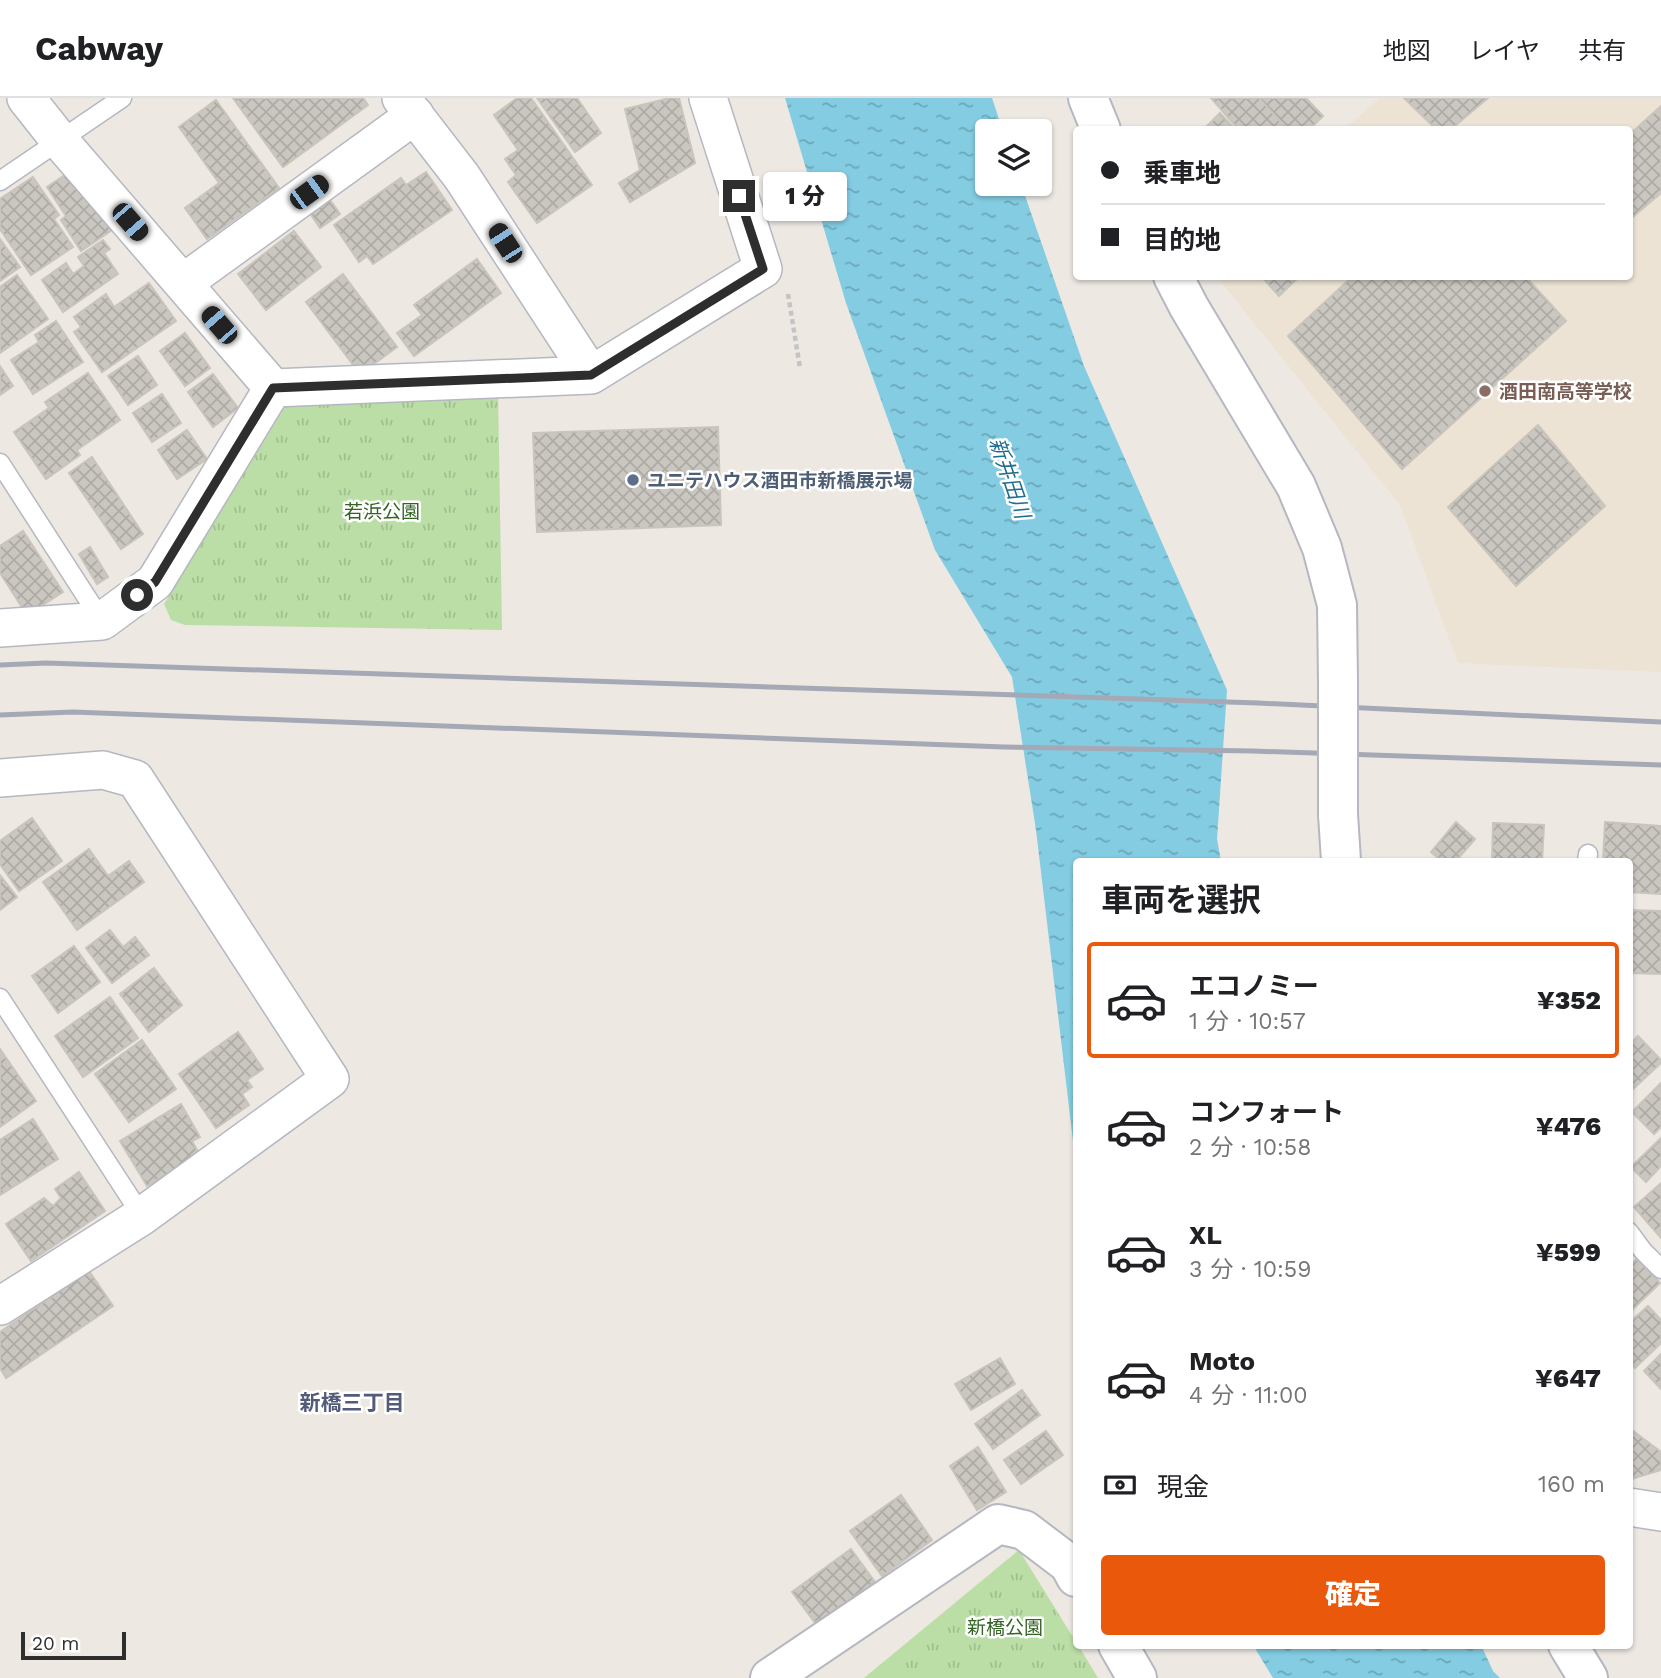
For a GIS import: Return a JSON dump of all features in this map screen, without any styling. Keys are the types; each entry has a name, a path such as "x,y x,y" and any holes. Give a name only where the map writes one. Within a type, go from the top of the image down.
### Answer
{"street":[{"path":"26,98 273,388"},
{"path":"273,388 591,375 763,269 708,98"},
{"path":"1088,98 1099,126"},
{"path":"183,283 408,107 462,177 591,375"},
{"path":"1175,280 1296,486 1322,548 1337,605 1338,814 1341,858"},
{"path":"0,628 102,621 155,582 273,388"},
{"path":"0,778 103,770 135,779 330,1079 142,1216 0,1306"},
{"path":"1633,1508 1661,1511"},
{"path":"770,1678 998,1524 1024,1531 1069,1564 1073,1571"},
{"path":"1120,1649 1138,1678"},
{"path":"1570,1649 1588,1678"}],"lane":[{"path":"0,181 122,98"},
{"path":"0,463 102,621"},
{"path":"0,998 142,1216"},
{"path":"1633,1237 1661,1269"}],"shaded area":[{"name":"酒田南高等学校","path":"1380,98 1661,98 1661,672 1458,663 1400,505 1219,280 1633,280 1633,126 1348,126"}],"green space":[{"name":"若浜公園","path":"498,391 502,630 185,625 171,620 164,604 291,397"},
{"name":"新橋公園","path":"1019,1550 1073,1637 1073,1649 1080,1649 1098,1678 864,1678"}],"water":[{"name":"新井田川","path":"785,98 992,98 999,119 975,119 975,196 1025,196 1084,366 1227,690 1217,839 1220,858 1073,858 1073,1141 1036,830 1012,677 935,550 846,303"},
{"path":"1255,1649 1483,1649 1493,1671 1500,1678 1273,1678"}],"building":[{"path":"233,98 363,98 368,105 283,167"},
{"path":"517,98 531,98 592,185 537,223 508,182 516,175 505,159 518,150 494,115"},
{"path":"537,98 577,98 601,133 575,152"},
{"path":"679,98 695,163 630,202 619,183 640,170 625,109"},
{"path":"1211,98 1259,98 1284,126 1236,126"},
{"path":"1259,98 1306,98 1323,116 1313,126 1284,126"},
{"path":"1404,98 1488,98 1455,126 1433,126"},
{"path":"216,100 279,188 207,239 185,208 219,183 179,127"},
{"path":"1661,106 1661,193 1633,217 1633,131"},
{"path":"1220,113 1232,126 1207,126"},
{"path":"426,172 452,210 373,264 367,256 359,262 334,225 401,178 406,185"},
{"path":"68,173 84,198 98,189 121,224 81,251 61,220 66,216 47,187"},
{"path":"33,177 59,215 54,219 73,247 31,275 0,229 0,199"},
{"path":"328,197 340,214 320,228 308,210"},
{"path":"294,231 321,267 266,310 238,274"},
{"path":"0,239 20,267 0,281"},
{"path":"103,240 110,249 104,253 118,274 63,312 42,280 66,263 73,274 84,266 78,257"},
{"path":"477,259 501,293 414,356 397,333 422,315 414,305"},
{"path":"343,274 397,347 360,374 306,302"},
{"path":"17,275 48,319 0,353 0,287"},
{"path":"1265,280 1296,280 1279,296"},
{"path":"1349,280 1529,280 1566,321 1402,469 1288,336"},
{"path":"149,283 176,321 102,372 74,332 81,327 74,317 106,294 114,307"},
{"path":"56,321 83,362 33,394 11,360 39,342 35,335"},
{"path":"185,333 210,368 185,386 160,351"},
{"path":"138,356 157,385 128,405 108,376"},
{"path":"0,366 13,386 0,395"},
{"path":"88,373 120,420 77,450 80,455 46,479 14,432 49,408 45,402"},
{"path":"213,374 238,408 213,427 188,392"},
{"path":"162,394 181,423 152,442 133,413"},
{"path":"1538,425 1605,506 1516,586 1448,507"},
{"path":"718,427 721,525 537,532 533,433"},
{"path":"187,430 207,459 177,479 158,450"},
{"path":"92,457 143,534 121,549 69,473"},
{"path":"23,531 63,592 27,615 0,573 0,546"},
{"path":"90,547 108,577 97,584 79,554"},
{"path":"32,818 62,861 19,891 0,864 0,841"},
{"path":"1456,822 1475,839 1459,858 1438,858 1431,852"},
{"path":"1605,822 1661,826 1661,894 1633,892 1633,858 1603,858"},
{"path":"1493,823 1544,825 1542,858 1492,858"},
{"path":"89,849 108,876 129,861 144,882 77,930 43,882"},
{"path":"0,875 17,897 0,910"},
{"path":"1633,910 1661,911 1661,974 1633,973"},
{"path":"110,930 123,947 135,937 149,955 112,983 86,948"},
{"path":"74,946 100,982 58,1013 32,976"},
{"path":"154,968 182,1005 149,1032 120,994"},
{"path":"110,997 138,1038 83,1077 55,1036"},
{"path":"238,1032 263,1069 247,1080 252,1087 242,1094 249,1105 216,1128 179,1074"},
{"path":"1638,1036 1661,1063 1633,1089 1633,1041"},
{"path":"142,1040 176,1089 129,1122 95,1074"},
{"path":"0,1049 36,1101 0,1127"},
{"path":"1661,1083 1661,1127 1654,1134 1633,1111"},
{"path":"181,1104 200,1137 192,1141 200,1155 147,1186 120,1141"},
{"path":"33,1119 58,1159 0,1195 0,1140"},
{"path":"1661,1138 1661,1166 1646,1182 1633,1169 1633,1165"},
{"path":"79,1172 105,1211 31,1261 6,1224 44,1198 53,1206 61,1198 55,1189"},
{"path":"1661,1183 1661,1238 1634,1207"},
{"path":"1637,1259 1660,1283 1633,1309 1633,1262"},
{"path":"89,1271 113,1306 6,1378 0,1368 0,1332"},
{"path":"1648,1306 1661,1320 1661,1343 1635,1368 1633,1366 1633,1319"},
{"path":"1661,1354 1661,1389 1644,1371"},
{"path":"1000,1358 1015,1384 971,1410 955,1384"},
{"path":"1022,1390 1040,1415 993,1449 975,1424"},
{"path":"1046,1431 1063,1455 1021,1484 1004,1460"},
{"path":"1633,1431 1661,1452 1661,1470 1633,1478"},
{"path":"978,1447 1006,1492 977,1510 950,1466"},
{"path":"901,1495 932,1540 882,1576 850,1531"},
{"path":"851,1549 875,1582 816,1624 792,1592"}],"railway":[{"path":"0,665 46,663 1258,703 1661,722"},
{"path":"0,715 73,712 1004,747 1253,751 1661,765"}],"place":[{"name":"酒田南高等学校","path":"1485,391"},
{"name":"ユニテハウス酒田市新橋展示場","path":"633,480"}],"district":[{"name":"新橋三丁目","path":"352,1402"}],"route":[{"path":"137,595 155,582 273,388 591,375 763,269 739,196"}]}
